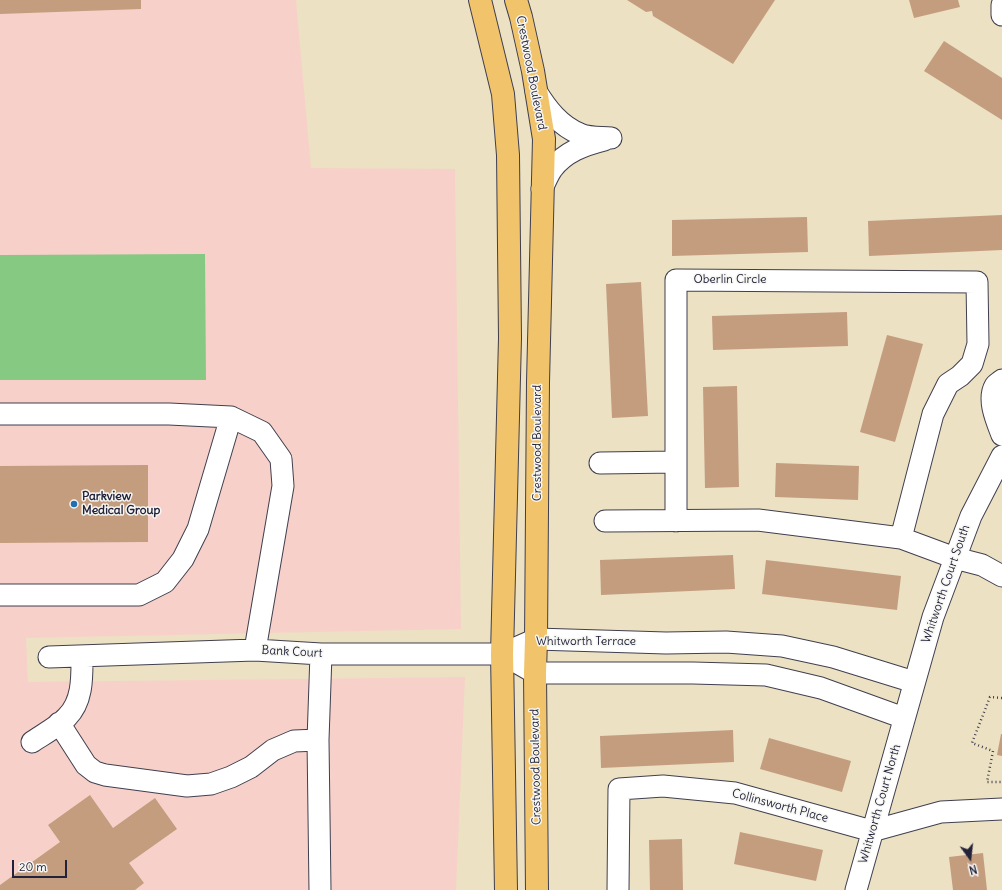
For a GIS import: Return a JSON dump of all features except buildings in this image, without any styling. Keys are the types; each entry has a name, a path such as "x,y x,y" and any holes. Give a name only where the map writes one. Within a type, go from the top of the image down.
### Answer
{"main road":[{"path":"480,0 503,94 508,155 510,338 502,654 506,890"},
{"name":"Crestwood Boulevard","path":"516,0 523,24 544,139 538,382 535,674 537,890"}],"street":[{"path":"1002,5 1002,15"},
{"path":"536,91 547,109 564,125 581,135 611,138 583,146 563,157 552,170 542,189"},
{"name":"Oberlin Circle","path":"676,521 676,280 977,282 978,344 972,364"},
{"path":"901,538 933,414 948,384 960,376 972,364 999,383 992,398 996,420 1002,436"},
{"path":"0,414 169,414 231,417 262,432 281,459 283,486 255,650"},
{"path":"0,595 139,596 165,582 182,559 198,529 231,417"},
{"name":"Whitworth Court South","path":"904,718 933,617 970,516 1002,456"},
{"path":"600,463 676,462"},
{"path":"606,521 758,520 901,538 955,558 982,565 1002,576"},
{"name":"Whitworth Terrace","path":"502,654 536,639 666,643 726,642 782,646 833,657 914,682"},
{"name":"Bank Court","path":"49,657 255,650 321,654 502,654"},
{"path":"320,890 318,740 321,654"},
{"path":"502,654 535,674 693,673 766,675 821,688 904,718"},
{"path":"32,742 67,717 79,698 82,678 82,656"},
{"name":"Whitworth Court North","path":"856,890 904,718"},
{"path":"59,723 86,765 95,772 105,775 187,786 211,784 231,777 251,767 273,750 294,741 318,740"},
{"name":"Collinsworth Place","path":"618,890 619,789 663,786 735,793 872,831"},
{"path":"872,831 941,812 1002,809"}],"path":[{"path":"1002,698 990,697 972,743 993,751 987,782 1002,782"}],"shaded area":[{"path":"0,0 296,0 311,168 455,169 461,629 26,638 28,682 465,677 456,890 0,890"}],"green space":[{"path":"205,254 206,380 0,380 0,255"}],"place":[{"name":"Parkview Medical Group","path":"74,504"}]}
